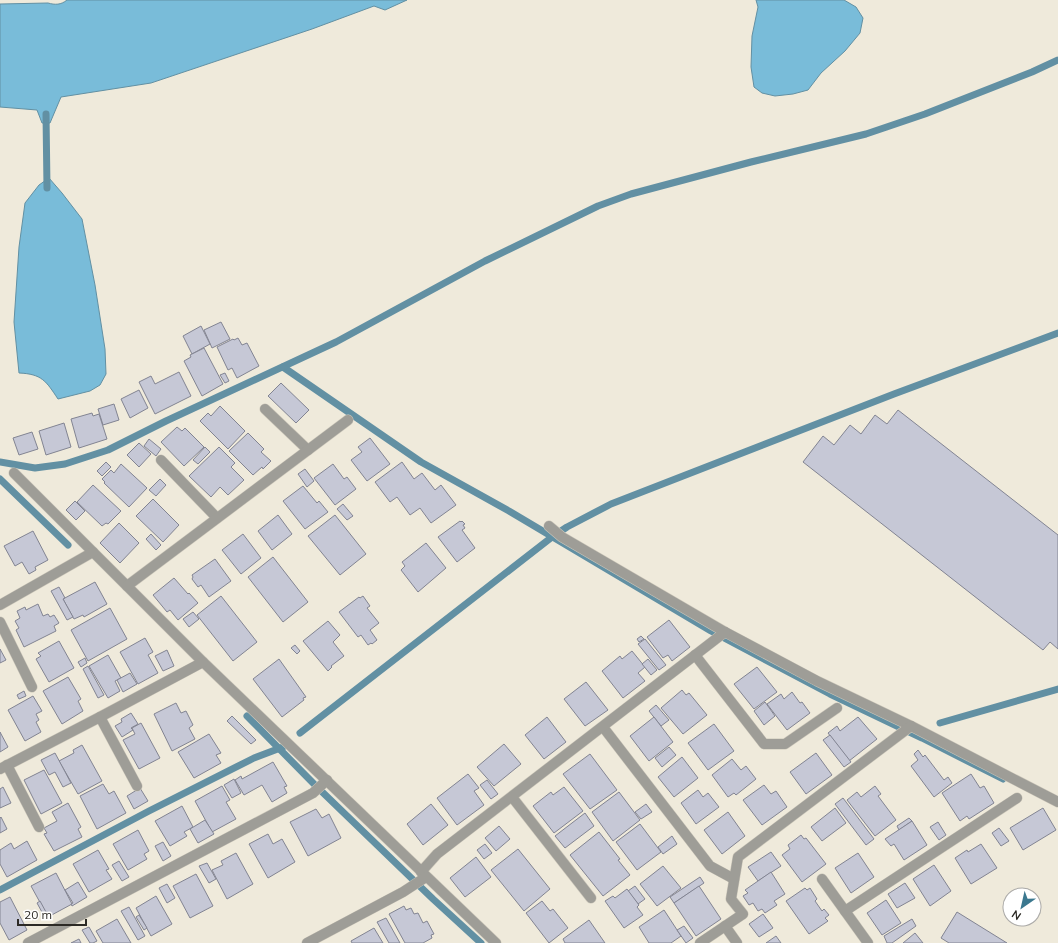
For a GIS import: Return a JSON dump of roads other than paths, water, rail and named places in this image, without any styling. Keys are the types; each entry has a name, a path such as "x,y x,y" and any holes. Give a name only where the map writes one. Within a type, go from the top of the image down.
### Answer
{"street":[{"path":"265,409 308,450"},
{"path":"126,586 348,420"},
{"path":"161,460 217,518"},
{"path":"14,473 202,662 321,786 420,879 496,943"},
{"path":"555,531 722,635 817,681 907,729 1058,802"},
{"path":"0,605 93,552"},
{"path":"0,622 32,687"},
{"path":"307,943 420,879 437,854 722,635"},
{"path":"695,656 764,744 785,744 837,708"},
{"path":"39,827 3,767 202,662"},
{"path":"100,717 137,786"},
{"path":"603,727 710,866 734,879"},
{"path":"700,943 743,914 731,900 738,857 907,729"},
{"path":"28,943 313,793 321,786"},
{"path":"512,797 591,898"},
{"path":"845,911 1017,798"},
{"path":"822,879 868,943"},
{"path":"725,926 737,943"}],"water":[{"path":"67,0 407,0 385,10 374,6 312,29 151,83 61,97 50,123 42,123 37,110 0,107 0,4 58,4"},
{"path":"756,0 844,0 856,7 863,18 860,33 845,51 821,73 808,90 793,94 775,96 762,93 754,87 751,67 752,36 758,7"},
{"path":"49,178 82,219 95,285 105,349 106,374 100,385 90,391 58,399 43,380 33,375 19,373 14,322 19,247 25,203 39,185"}],"waterway":[{"path":"0,462 35,468 65,464 108,450 166,421 336,342 485,261 598,206 631,194 751,162 866,134 925,114 1032,72 1058,60"},
{"path":"46,114 47,188"},
{"path":"300,733 552,537 567,527 611,504 894,394 1058,333"},
{"path":"283,367 421,462 509,511 711,631 830,694 1003,779"},
{"path":"0,479 68,545"},
{"path":"940,723 1058,689"},
{"path":"247,716 315,785 433,899 481,943"},
{"path":"0,890 149,811 254,758 283,747"}]}
